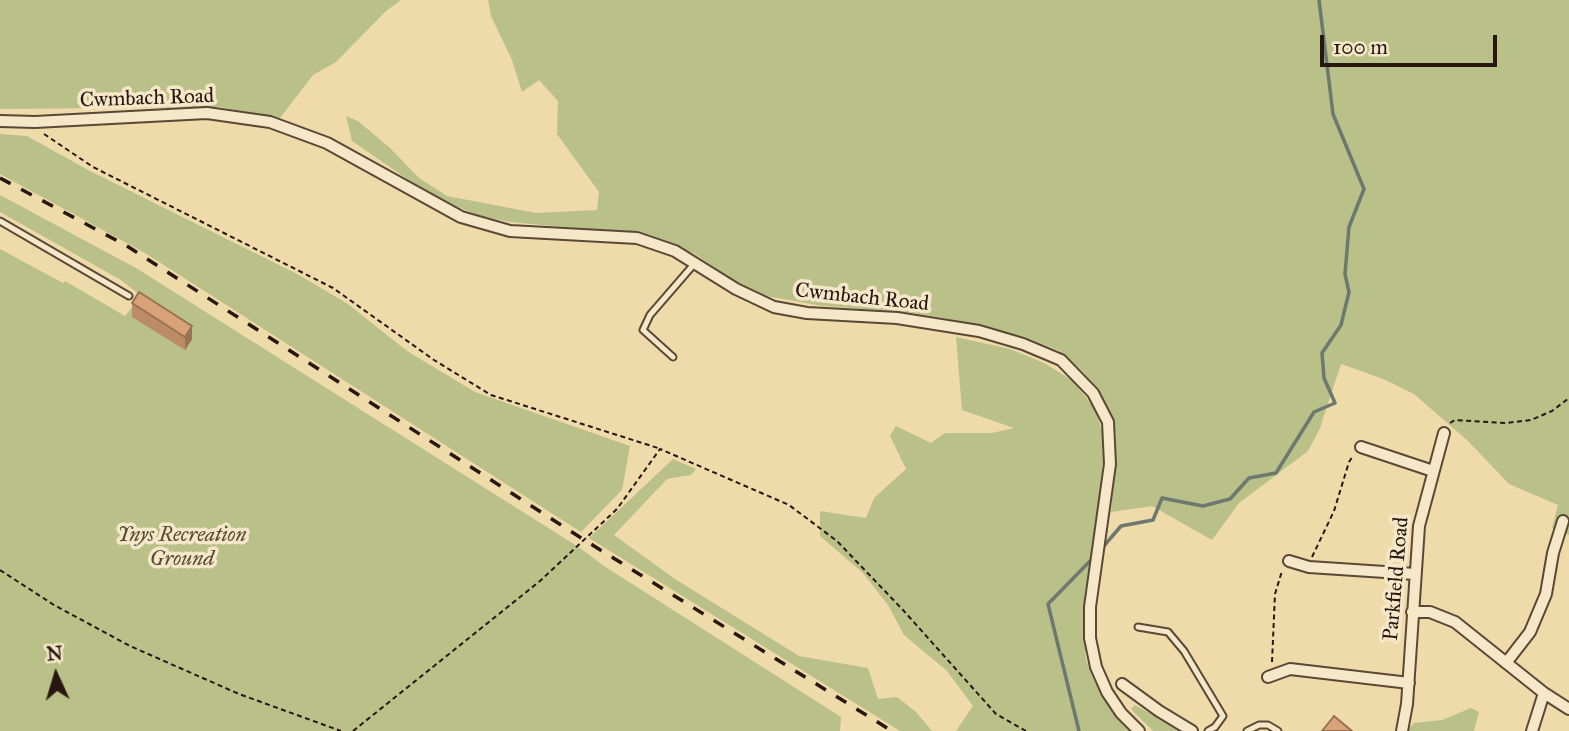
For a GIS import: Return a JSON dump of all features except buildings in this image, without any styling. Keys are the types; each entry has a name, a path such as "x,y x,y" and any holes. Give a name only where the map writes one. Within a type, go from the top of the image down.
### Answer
{"street":[{"name":"Cwmbach Road","path":"0,121 35,122 207,113 270,122 327,143 461,216 510,231 637,238 675,251 736,289 774,307 807,313 897,318 979,331 1023,344 1061,360 1093,393 1108,422 1110,464 1090,607 1090,638 1096,667 1107,692 1121,713 1139,731"},
{"name":"Parkfield Road","path":"1402,731 1409,683 1419,526 1444,433"},
{"path":"1361,447 1433,471"},
{"path":"1506,663 1530,632 1546,594 1553,553 1563,521"},
{"path":"1289,561 1307,566 1415,574"},
{"path":"1412,611 1430,612 1455,622 1569,709"},
{"path":"1270,672 1290,669 1409,683"},
{"path":"1122,684 1192,731"},
{"path":"1532,731 1544,692"}],"lane":[{"path":"0,221 129,296"},
{"path":"673,357 643,330 650,315 695,263"},
{"path":"1138,627 1168,632 1184,651 1223,716 1215,727 1208,731"},
{"path":"1247,731 1259,725 1278,731"}],"path":[{"path":"35,122 42,133 93,167 333,288 434,360 491,395 660,449 789,505 838,541 996,714 1026,731"},
{"path":"1444,433 1447,425 1455,420 1506,423 1531,420 1552,411 1569,397"},
{"path":"1307,566 1335,511 1349,462 1361,447"},
{"path":"353,731 540,581 617,509 660,449"},
{"path":"1270,672 1275,594 1281,573 1289,561"},
{"path":"0,570 54,605 130,646 239,694 341,731"}],"green space":[{"path":"0,0 401,0 386,11 336,62 313,75 280,118 220,107 0,109"},
{"path":"488,0 1569,0 1569,535 1552,528 1558,505 1509,484 1468,441 1414,394 1341,364 1320,428 1308,451 1239,503 1212,540 1152,506 1111,512 1116,439 1113,417 1083,372 1060,351 1025,337 944,318 907,312 823,306 766,296 740,285 695,254 674,245 605,231 510,222 480,216 451,204 419,187 352,141 346,116 358,121 390,148 419,178 447,196 536,213 597,210 599,192 557,134 558,101 539,80 522,92 512,60 491,16"},
{"path":"0,134 27,136 90,171 299,275 348,304 407,351 475,392 630,446 622,490 581,532 145,253 0,174"},
{"name":"Ynys Recreation Ground","path":"0,195 136,268 580,548 841,717 840,731 0,731 0,249 63,283 65,281 125,316 141,296 121,280 0,212"},
{"path":"956,337 1010,349 1044,363 1072,380 1095,409 1104,437 1097,534 1085,593 1086,660 1094,680 1130,731 956,731 973,706 947,671 904,635 888,605 863,573 820,536 820,511 866,518 874,498 906,469 890,436 896,426 931,443 945,433 992,433 1014,428 962,410"},
{"path":"673,459 696,469 691,475 667,479 614,535 675,579 799,656 868,668 878,699 897,697 916,712 932,731 900,731 589,538"},
{"path":"1135,705 1181,731 1153,731 1131,709"},
{"path":"1471,708 1479,712 1474,731 1407,731 1414,723 1442,720"}],"waterway":[{"path":"1103,547 1121,526 1153,520 1162,498 1203,506 1230,499 1249,478 1276,473 1314,412 1335,403 1324,378 1322,353 1341,325 1349,292 1345,274 1349,227 1364,189 1333,114 1319,0"},
{"path":"1079,731 1048,604 1093,558"}],"railway":[{"path":"0,178 127,246 586,541 892,731"}]}
